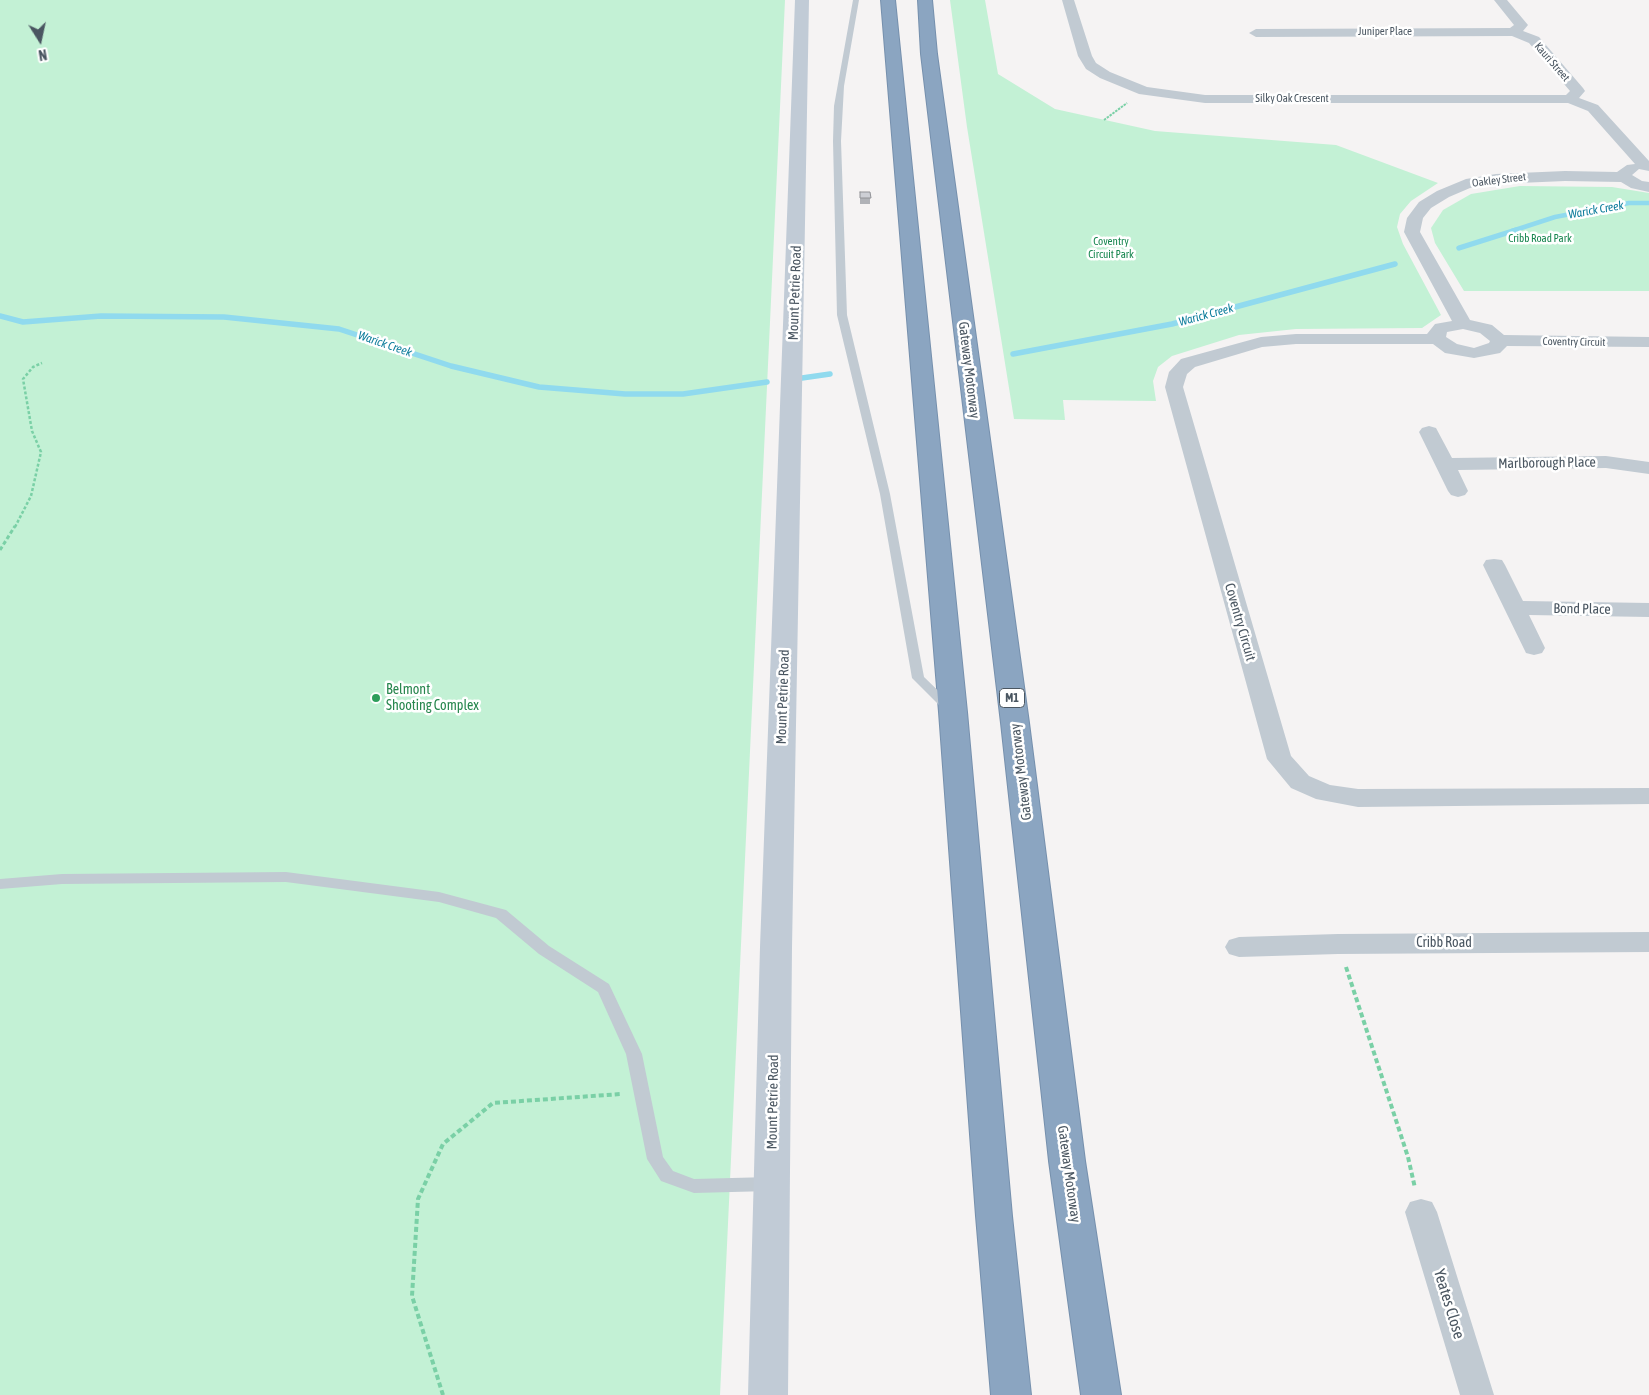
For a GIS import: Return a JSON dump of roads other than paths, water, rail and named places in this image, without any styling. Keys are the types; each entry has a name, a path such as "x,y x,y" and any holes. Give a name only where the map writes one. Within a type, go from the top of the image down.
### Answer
{"highway":[{"path":"888,0 953,712 994,1216 1011,1395"},
{"name":"Gateway Motorway","path":"925,0 930,64 1016,733 1067,1162 1100,1395"}],"street":[{"name":"Mount Petrie Road","path":"768,1395 776,947 802,0"},
{"name":"Silky Oak Crescent","path":"1068,0 1085,56 1091,66 1105,76 1144,91 1205,99 1570,98"},
{"path":"1500,0 1521,25 1514,32"},
{"name":"Juniper Place","path":"1256,33 1514,32"},
{"name":"Kauri Street","path":"1514,32 1534,40 1578,91 1570,98 1592,108 1648,168"},
{"path":"1648,168 1628,170 1624,173 1624,177 1637,185 1649,187"},
{"name":"Oakley Street","path":"1463,324 1412,232 1415,218 1425,205 1443,194 1466,184 1496,179 1566,176 1624,177"},
{"path":"1463,324 1486,329 1499,340 1498,345 1494,349 1474,353 1451,349 1437,339 1436,333 1440,328 1463,324"},
{"name":"Coventry Circuit","path":"1437,339 1296,339 1261,342 1188,364 1178,372 1174,388 1279,759 1300,782 1325,793 1358,798 1649,796"},
{"name":"Coventry Circuit","path":"1499,340 1649,342"},
{"path":"1429,432 1458,490"},
{"name":"Marlborough Place","path":"1445,464 1606,462 1649,468"},
{"path":"1494,565 1534,648"},
{"name":"Bond Place","path":"1514,608 1649,610"},
{"name":"Cribb Road","path":"1239,947 1338,944 1649,942"},
{"name":"Yeates Close","path":"1421,1212 1477,1395"}],"lane":[{"path":"856,0 838,106 842,315 885,494 918,678 953,712"},
{"path":"0,884 62,879 286,877 440,897 501,914 544,950 604,988 634,1054 655,1160 667,1176 694,1186 772,1184"}],"waterway":[{"name":"Warick Creek","path":"1512,231 1555,217 1629,203 1649,203"},
{"name":"Warick Creek","path":"1459,248 1516,230"},
{"name":"Warick Creek","path":"1013,354 1172,324 1395,264"},
{"name":"Warick Creek","path":"0,316 23,322 101,316 224,317 339,329 451,366 539,387 625,394 683,394 767,382"},
{"name":"Warick Creek","path":"802,378 830,374"}],"place":[{"name":"Belmont Shooting Complex","path":"376,698"}],"park label":[{"name":"Cribb Road Park","path":"1540,239"},
{"name":"Coventry Circuit Park","path":"1111,248"}]}
